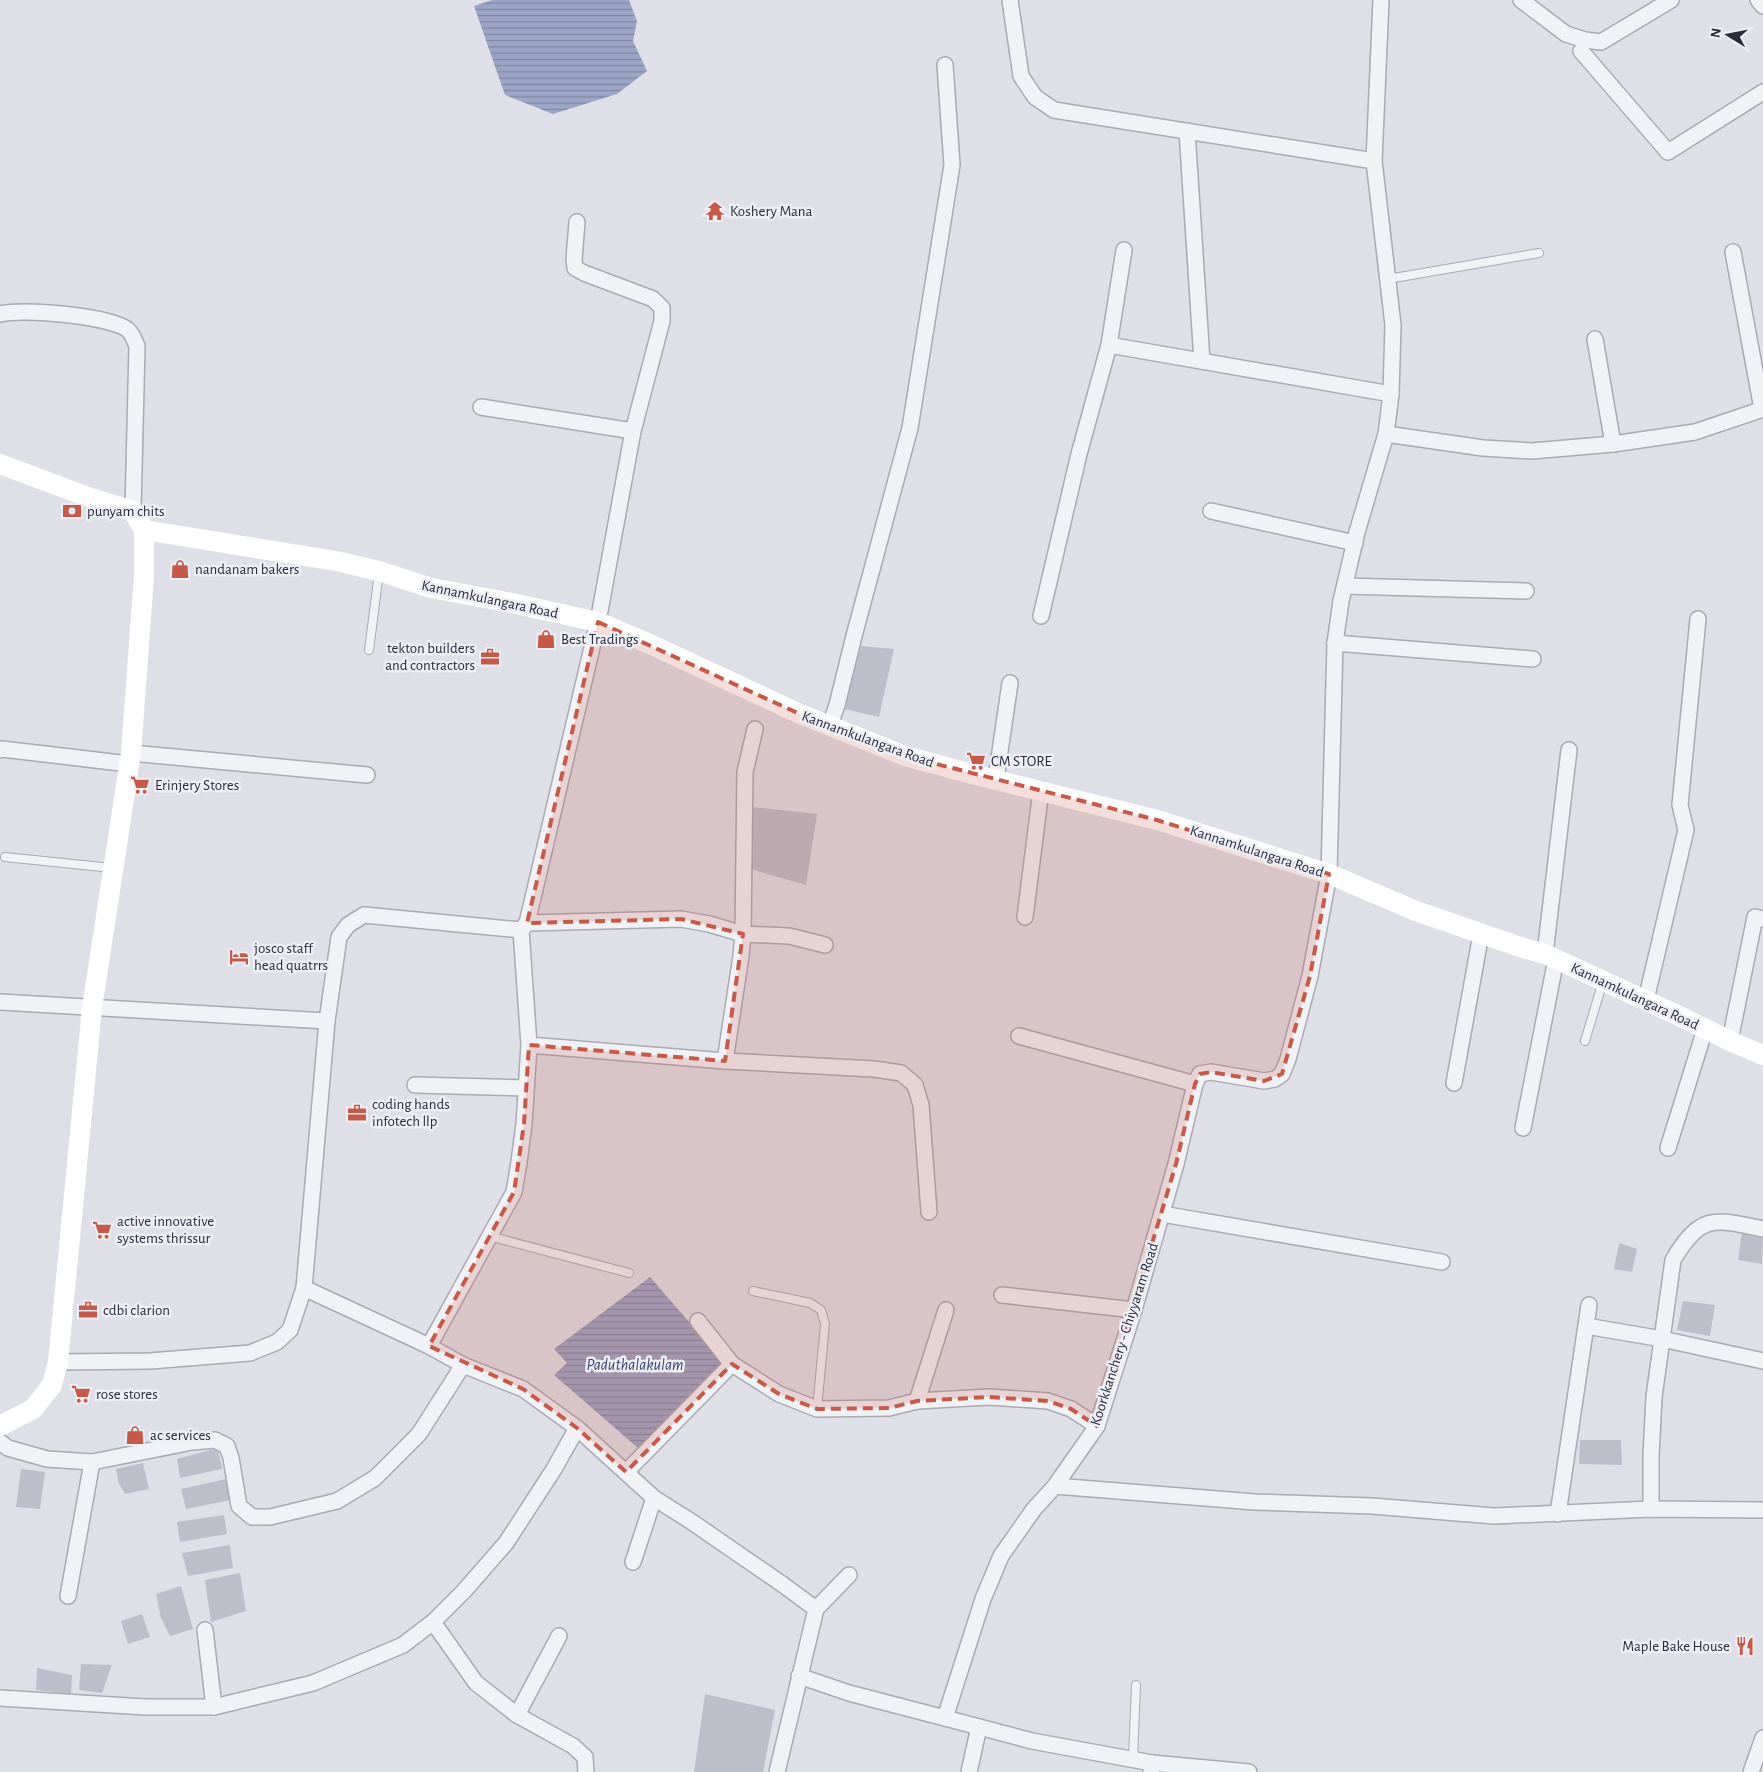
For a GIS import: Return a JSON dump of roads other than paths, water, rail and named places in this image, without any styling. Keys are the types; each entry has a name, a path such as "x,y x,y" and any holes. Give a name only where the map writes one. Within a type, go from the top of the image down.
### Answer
{"street":[{"path":"1010,0 1021,76 1035,97 1054,110 1374,161"},
{"path":"1018,1036 1195,1084 1200,1074 1211,1072 1264,1082 1275,1079 1282,1074 1288,1059 1310,976 1329,874 1335,643 1355,543 1386,434 1391,394 1393,325 1374,161 1381,0"},
{"path":"1520,0 1566,34 1585,40 1601,42 1671,0"},
{"path":"1758,0 1763,6"},
{"path":"1581,51 1668,152 1763,92"},
{"path":"830,725 837,705 910,428 952,164 944,65"},
{"path":"1187,132 1202,361"},
{"path":"429,1346 514,1192 520,1162 529,1045 524,927 598,622 633,431 662,321 662,308 653,299 575,268 576,222"},
{"path":"1041,616 1079,454 1110,345 1124,250"},
{"path":"1386,434 1484,448 1532,451 1614,444 1695,432 1762,409 1733,252"},
{"path":"0,314 9,311 34,311 108,321 129,330 137,346 133,511 144,530 144,576 130,759 92,1008 58,1362 52,1385 34,1409 0,1426"},
{"path":"1595,339 1614,444"},
{"path":"1110,345 1391,394"},
{"path":"481,408 633,431"},
{"path":"0,464 91,498 133,511"},
{"path":"1211,511 1355,543"},
{"name":"Kannamkulangara Road","path":"144,530 336,561 379,571 431,588 598,622 800,714 905,756 1157,820 1329,874 1416,911 1550,956 1763,1055"},
{"path":"1345,586 1526,591"},
{"path":"1646,1000 1686,830 1680,805 1698,620"},
{"path":"1335,643 1533,659"},
{"path":"996,780 1010,683"},
{"path":"725,1061 743,934 745,772 755,729"},
{"path":"0,750 367,775"},
{"path":"1523,1128 1550,956 1569,750"},
{"path":"1025,917 1041,790"},
{"path":"58,1362 150,1361 250,1353 277,1342 290,1330 304,1288 327,1021 339,937 348,925 364,915 524,927 681,919 709,924 743,934 789,936 825,945"},
{"path":"1730,1041 1755,917 1763,919"},
{"path":"1454,1083 1481,934"},
{"path":"0,1002 327,1021"},
{"path":"1668,1148 1705,1029"},
{"path":"529,1045 725,1061 874,1068 901,1073 915,1085 922,1105 929,1212"},
{"name":"Koorkkanchery - Chiyyaram Road","path":"945,1718 983,1599 1001,1556 1034,1509 1055,1486 1097,1426 1162,1214 1195,1084"},
{"path":"415,1085 526,1088"},
{"path":"1162,1214 1442,1262"},
{"path":"1651,1509 1654,1397 1673,1260 1685,1240 1703,1224 1726,1221 1763,1229"},
{"path":"304,1288 429,1346 463,1365 523,1388 577,1428 654,1498 692,1522 816,1609"},
{"path":"1002,1295 1134,1310"},
{"path":"1558,1514 1589,1305"},
{"path":"917,1401 946,1310"},
{"path":"698,1321 732,1364 779,1394 817,1409 889,1408 917,1401 990,1397 1048,1401 1072,1409 1097,1426"},
{"path":"1586,1326 1662,1339 1763,1361"},
{"path":"626,1472 732,1364"},
{"path":"0,1442 8,1448 47,1458 92,1462 192,1442 215,1440 226,1446 232,1458 239,1506 252,1517 270,1517 337,1501 375,1478 419,1434 463,1365"},
{"path":"0,1698 144,1707 214,1707 313,1683 403,1646 433,1622 464,1591 506,1543 554,1469 577,1428"},
{"path":"68,1596 92,1462"},
{"path":"1055,1486 1255,1502 1372,1506 1494,1516 1651,1509 1763,1510"},
{"path":"633,1562 654,1498"},
{"path":"777,1772 816,1609 849,1575"},
{"path":"433,1622 476,1683 517,1715 573,1746 586,1757 586,1772"},
{"path":"205,1630 214,1707"},
{"path":"517,1715 559,1636"},
{"path":"800,1676 849,1693 1032,1741 1133,1759 1151,1767 1240,1772"},
{"path":"969,1772 979,1727"},
{"path":"1751,1772 1763,1738"}],"lane":[{"path":"1388,279 1539,252"},
{"path":"369,650 379,571"},
{"path":"5,857 114,868"},
{"path":"1585,1041 1603,981"},
{"path":"489,1236 630,1273"},
{"path":"753,1291 810,1303 821,1310 825,1324 817,1409"},
{"path":"1133,1759 1136,1685"}],"water":[{"path":"492,0 629,0 637,21 633,41 647,71 617,94 553,114 505,95 474,6"},
{"name":"Paduthalakulam","path":"650,1277 723,1361 638,1448 554,1375 567,1363 554,1349"}],"place":[{"name":"Koshery Mana","path":"715,211"},
{"name":"punyam chits","path":"72,511"},
{"name":"nandanam bakers","path":"180,569"},
{"name":"Best Tradings","path":"546,639"},
{"name":"tekton builders and contractors","path":"490,657"},
{"name":"CM STORE","path":"976,761"},
{"name":"Erinjery Stores","path":"140,785"},
{"name":"josco staff head quatrrs","path":"239,957"},
{"name":"coding hands infotech llp","path":"357,1113"},
{"name":"active innovative systems thrissur","path":"102,1230"},
{"name":"cdbi clarion","path":"88,1310"},
{"name":"rose stores","path":"81,1394"},
{"name":"ac services","path":"135,1435"},
{"name":"Maple Bake House","path":"1745,1646"}]}
